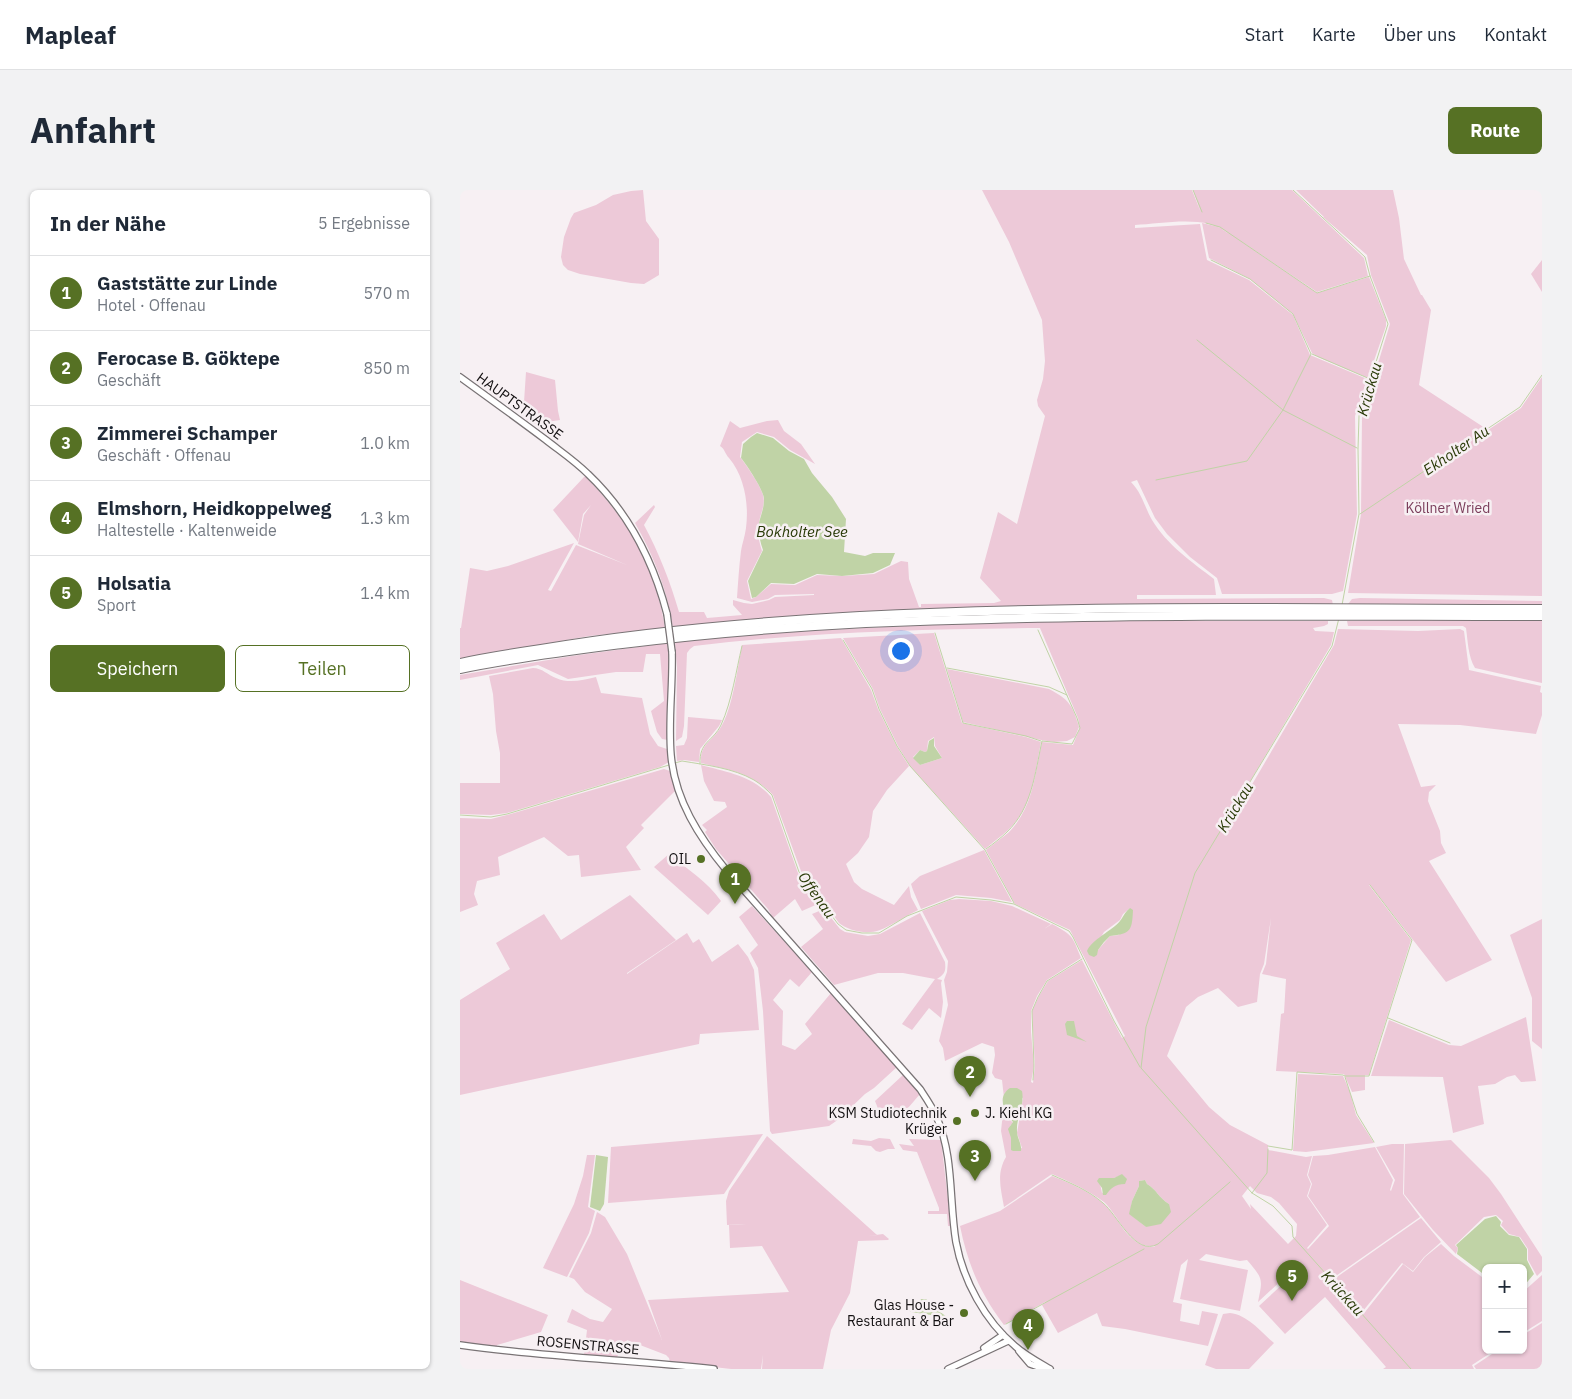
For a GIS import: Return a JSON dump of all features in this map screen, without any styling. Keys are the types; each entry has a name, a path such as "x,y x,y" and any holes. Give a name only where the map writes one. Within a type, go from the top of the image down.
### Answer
{"highway":[{"path":"460,669 582,649 691,635 799,626 905,621 1321,612 1349,609 1542,609"},
{"path":"460,663 583,642 691,628 797,620 995,611 1321,612 1355,616 1542,616"}],"main road":[{"name":"HAUPTSTRASSE","path":"460,377 588,474 611,499 630,525 656,576 667,614 672,652 671,756 685,809 697,832 717,859 920,1089 931,1106 937,1117 944,1140 956,1241 960,1259 977,1298 1003,1335"},
{"path":"972,1357 1003,1335 1030,1364 1045,1369"},
{"path":"948,1369 1008,1340"},
{"name":"ROSENSTRASSE","path":"460,1345 494,1350 714,1369"},
{"path":"1016,1348 1050,1369"}],"green space":[{"path":"643,190 646,221 659,239 659,275 644,284 631,283 580,274 568,270 563,265 561,257 564,237 574,213 596,205 613,195"},
{"path":"982,190 1192,190 1201,213 1193,190 1292,190 1364,258 1368,276 1317,292 1236,238 1317,293 1369,277 1386,320 1386,326 1368,378 1312,353 1293,314 1250,279 1209,258 1202,223 1214,226 1209,224 1197,222 1135,225 1135,228 1200,224 1207,260 1249,280 1293,315 1310,355 1367,379 1355,416 1357,514 1343,591 1332,594 1222,594 1217,578 1190,557 1167,534 1155,518 1137,480 1131,482 1138,491 1158,529 1180,552 1214,579 1216,595 1137,595 1137,599 1324,598 1332,600 1333,605 920,609 755,619 673,627 659,574 635,523 654,505 655,507 644,525 664,567 679,612 704,612 707,618 742,615 733,605 733,600 752,604 775,597 814,595 775,595 768,599 752,602 737,598 741,548 746,528 747,510 745,492 739,474 720,446 730,421 740,428 778,420 784,431 801,444 815,464 790,450 774,437 757,432 742,442 740,457 750,470 764,499 758,530 762,551 747,581 751,599 771,584 795,585 817,575 874,574 901,561 908,562 909,579 919,607 921,607 921,604 994,603 1001,601 980,578 998,512 1017,524 1045,416 1038,406 1037,400 1043,379 1045,361 1042,320 1009,242"},
{"name":"Köllner Wried","path":"1296,190 1393,190 1399,218 1404,259 1421,295 1431,310 1419,385 1488,430 1521,408 1542,377 1542,596 1348,593 1361,514 1362,416 1390,324 1371,275 1367,255 1323,217"},
{"path":"1542,260 1542,292 1531,274"},
{"path":"526,372 555,380 560,420 533,424 523,417"},
{"path":"585,476 615,510 638,545 654,584 665,628 589,636 460,659 460,628 470,568 487,571 508,566 574,543 548,590 551,591 576,545 627,565 578,544 584,515 591,505 583,514 578,542 553,510"},
{"path":"1352,599 1542,601 1542,604 1348,604"},
{"path":"1542,620 1542,683 1475,668 1470,654 1466,628 1463,626 1348,626 1347,621"},
{"path":"1039,621 1328,621 1328,624 1324,626 1313,628 1315,631 1334,632 1331,645 1232,812 1237,810 1334,645 1338,629 1418,631 1460,629 1464,631 1469,670 1541,686 1542,715 1536,734 1460,725 1398,724 1421,787 1436,785 1429,792 1428,801 1440,831 1441,843 1446,853 1429,861 1492,960 1446,982 1369,885 1411,940 1369,1075 1365,1075 1365,1090 1352,1092 1344,1074 1276,1071 1281,1014 1284,1013 1286,979 1262,974 1266,964 1271,918 1264,964 1260,974 1257,1002 1238,1007 1218,988 1198,997 1186,1007 1167,1056 1209,1107 1230,1125 1268,1145 1268,1150 1306,1157 1312,1156 1307,1175 1311,1184 1307,1196 1327,1225 1308,1249 1329,1226 1308,1196 1312,1184 1308,1175 1313,1156 1375,1147 1393,1180 1391,1191 1395,1180 1376,1147 1404,1144 1403,1194 1420,1217 1333,1278 1421,1218 1441,1242 1424,1257 1413,1271 1402,1263 1363,1311 1365,1312 1403,1264 1413,1272 1425,1257 1441,1244 1482,1277 1482,1354 1489,1354 1472,1365 1474,1369 1383,1369 1386,1367 1325,1297 1285,1334 1259,1306 1299,1269 1297,1266 1258,1302 1261,1288 1259,1275 1247,1260 1240,1261 1206,1254 1199,1260 1248,1270 1240,1311 1180,1299 1188,1259 1181,1265 1173,1302 1182,1304 1180,1321 1199,1325 1202,1311 1218,1314 1208,1346 1102,1326 1097,1313 1058,1333 1042,1305 1047,1301 1004,1325 988,1302 976,1278 960,1226 1000,1211 1052,1176 1079,1188 1103,1203 1130,1237 1137,1242 1145,1246 1154,1247 1155,1246 1146,1246 1132,1237 1104,1202 1079,1186 1052,1174 1004,1207 1000,1176 1006,1157 1001,1131 1004,1103 1006,1115 1013,1123 1010,1126 1012,1150 1022,1148 1017,1133 1023,1098 1005,1092 1004,1098 1002,1080 995,1078 992,1073 995,1055 994,1047 982,1043 945,1061 943,1048 939,1041 948,1005 944,980 948,961 922,911 950,900 959,899 991,901 1012,906 1051,924 1044,929 1052,924 1065,931 1076,945 1081,958 1047,980 1037,996 1031,1011 1034,1066 1031,1082 1033,1083 1035,1066 1032,1011 1048,981 1082,960 1122,1038 1125,1036 1070,930 1015,904 986,850 1008,833 1023,813 1035,779 1042,742 1073,745 1080,728 1078,718 1040,628 867,632 780,637 694,646 687,653 684,726 682,737 676,741 677,667 675,641 902,626","holes":["1130,908 1119,935 1110,936 1098,950 1096,941 1104,932 1120,920 1123,914","1122,1175 1118,1184 1102,1193 1099,1178 1114,1178","1145,1180 1169,1204 1146,1227 1130,1214 1139,1181","1250,1186 1257,1193 1271,1197 1279,1203 1297,1224 1296,1236 1288,1244 1250,1204 1251,1209 1242,1196"]},
{"path":"934,633 962,723 1041,742 1034,780 1024,808 1012,826 985,849 910,766 880,709 873,689 843,638","holes":["934,737 935,746 942,758 920,765 913,757 920,750 927,751 928,741"]},
{"path":"841,638 871,690 878,709 897,747 909,766 887,790 873,811 869,837 858,853 846,864 854,882 862,889 894,905 909,886 911,897 918,910 885,928 870,932 853,930 839,923 801,871 773,795 757,782 740,773 701,763 702,751 718,732 725,719 734,688 742,645"},
{"path":"667,643 670,679 668,740 662,739 657,732 651,711 664,701 660,654 646,654 643,672 616,672 568,679 538,665 460,680 460,675 572,656"},
{"path":"533,668 566,681 596,677 601,693 642,698 650,734 658,746 667,749 669,762 660,767 507,813 491,815 460,814 460,783 500,783 500,753 489,676"},
{"path":"947,669 1049,689 1062,696 1072,708 1079,727 1075,737 1067,741 1054,742 963,722"},
{"path":"688,717 722,720 700,749 699,762 677,761 676,746 684,745 687,738"},
{"path":"701,765 748,779 771,797 798,873 820,903 802,911 795,899 773,918 768,909 716,849 705,832 707,830 702,825 727,807 725,802 714,801 704,781"},
{"path":"664,769 670,771 675,791 641,825 644,828 626,847 641,870 581,877 579,855 568,856 544,837 498,857 500,875 477,881 474,894 478,905 460,912 460,818 491,819"},
{"path":"984,850 1012,902 956,895 921,909 911,884 920,876"},
{"path":"669,854 704,882 721,901 708,915 654,867"},
{"path":"630,895 676,940 627,974 687,933 693,943 699,939 712,962 738,944 748,957 754,970 759,1030 700,1034 699,1044 460,1095 460,1000 510,969 496,943 544,914 561,940"},
{"path":"752,906 812,972 799,987 790,979 773,1000 783,1011 782,1045 795,1050 812,1034 805,1024 831,993 897,1067 829,1126 772,1134 770,1131 763,1011 758,968 750,953 758,945 739,917"},
{"path":"824,909 840,929 845,932 868,936 880,934 920,913 945,962 944,972 937,979 942,980 943,1002 941,1018 929,1008 912,1030 902,1024 935,979 903,973 878,973 834,985 801,947 823,929 812,914"},
{"path":"1542,919 1542,1049 1532,1041 1532,998 1510,935"},
{"path":"1526,1017 1536,1081 1521,1082 1515,1075 1495,1084 1478,1086 1484,1124 1453,1133 1443,1077 1371,1076 1389,1020 1449,1045 1461,1046"},
{"path":"1298,1074 1343,1076 1350,1092 1356,1115 1374,1143 1306,1152 1293,1151"},
{"path":"903,1075 920,1094 902,1115 898,1117 891,1104 882,1110 884,1115 881,1116 875,1101"},
{"path":"763,1134 724,1194 608,1203 611,1147"},
{"path":"767,1136 877,1235 883,1234 889,1239 858,1241 850,1293 831,1330 823,1369 762,1369 763,1355 761,1369 731,1369 670,1362 666,1355 627,1340 617,1357 584,1355 587,1330 567,1322 572,1309 590,1319 603,1322 612,1309 585,1292 574,1279 569,1277 591,1233 597,1212 605,1217 627,1254 662,1340 648,1300 789,1292 762,1246 730,1248 729,1225 746,1224 727,1225 726,1201 729,1191"},
{"path":"879,1138 890,1139 895,1149 880,1152 871,1146 852,1144 853,1139 871,1141"},
{"path":"909,1139 941,1140 951,1226 948,1226 947,1214 928,1214 928,1211 939,1211 939,1208 917,1152 903,1150 899,1144 914,1146"},
{"path":"1451,1140 1489,1178 1542,1257 1542,1271 1537,1276 1528,1260 1528,1249 1520,1237 1509,1234 1501,1225 1503,1221 1496,1215 1484,1217 1455,1245 1458,1248 1456,1254 1433,1230 1404,1194 1405,1144"},
{"path":"587,1155 595,1155 588,1207 595,1211 589,1233 567,1277 543,1268 574,1204 583,1176"},
{"path":"1542,1275 1542,1321 1527,1330 1527,1309 1527,1288"},
{"path":"460,1280 548,1315 541,1332 497,1345 497,1347 460,1342"},
{"path":"1223,1314 1237,1314 1248,1320 1274,1343 1249,1369 1216,1369 1205,1365"},
{"path":"1542,1323 1542,1369 1476,1369 1474,1366 1492,1354 1527,1354 1527,1332"}],"water":[{"name":"Bokholter See","path":"757,433 773,438 789,451 804,459 812,473 832,497 846,519 844,552 865,556 873,553 895,553 890,565 873,573 842,576 817,574 794,584 771,583 756,597 752,598 748,581 763,550 759,523 764,499 758,484 741,458 743,444"},
{"path":"934,738 934,746 942,758 920,765 913,758 920,750 927,751 929,741"},
{"path":"1130,908 1133,910 1132,922 1127,932 1110,936 1098,950 1097,955 1094,957 1089,955 1087,951 1089,947 1117,924"},
{"path":"1067,1021 1074,1021 1077,1036 1087,1042 1067,1035 1065,1024"},
{"path":"1010,1088 1017,1088 1022,1091 1023,1096 1017,1126 1021,1151 1011,1150 1011,1138 1008,1129 1013,1122 1003,1105 1003,1096"},
{"path":"596,1155 608,1157 604,1204 600,1211 590,1207"},
{"path":"1122,1174 1127,1179 1125,1184 1112,1188 1106,1195 1103,1195 1102,1188 1097,1181 1099,1178 1114,1178"},
{"path":"1145,1180 1169,1204 1171,1212 1161,1224 1146,1227 1129,1214 1139,1181"},
{"path":"1496,1216 1501,1222 1500,1226 1509,1235 1519,1237 1527,1249 1527,1260 1534,1274 1527,1282 1527,1264 1482,1264 1482,1273 1457,1254 1458,1248 1456,1245 1485,1219"},
{"path":"921,1299 926,1299 947,1317 943,1321 931,1315 908,1310 909,1305 918,1305"}],"waterway":[{"path":"1193,190 1202,212"},
{"name":"Krückau","path":"1293,190 1365,257 1388,324 1359,416 1359,514 1342,605"},
{"path":"1206,223 1220,227 1317,293 1370,276"},
{"path":"1156,480 1247,461 1283,410 1311,354 1293,314 1250,279 1211,260"},
{"path":"1197,340 1283,410 1357,448"},
{"path":"1312,354 1370,379"},
{"name":"Ekholter Au","path":"1360,514 1520,407 1542,375"},
{"name":"Krückau","path":"1339,618 1332,646 1195,873 1146,1027 1141,1068 1252,1193 1273,1206 1292,1226 1293,1237 1411,1369"},
{"path":"986,849 1007,832 1022,812 1031,790 1042,741 1072,744 1080,728 1038,630"},
{"path":"935,633 963,723 1041,741"},
{"path":"843,640 872,689 879,709 897,746 910,766 985,850 1014,903"},
{"path":"700,764 700,756 704,746 718,731 725,716 742,646"},
{"path":"947,668 1049,687 1067,695"},
{"name":"Offenau","path":"675,763 682,761 728,770 754,780 768,791 772,795 799,872 838,924 846,930 862,933 879,933 907,916 956,897 1014,904 1069,931 1114,1021 1140,1067"},
{"name":"Offenau","path":"460,815 491,817 507,814 669,765"},
{"path":"1268,1146 1292,1150 1297,1072 1369,1076 1412,940 1370,885"},
{"path":"1033,1080 1032,1011 1047,981 1082,959"},
{"path":"1388,1018 1450,1043"},
{"path":"1345,1077 1357,1114 1374,1142"},
{"path":"1252,1193 1267,1173 1268,1149"},
{"path":"1052,1175 1079,1187 1097,1198 1108,1208 1134,1240 1142,1245 1150,1246 1158,1244 1230,1182"},
{"path":"1006,1324 1144,1249"}],"place":[{"name":"OIL","path":"701,859"},
{"name":"Gaststätte zur Linde","path":"735,904"},
{"name":"Ferocase B. Göktepe","path":"970,1097"},
{"name":"J. Kiehl KG","path":"975,1113"},
{"name":"KSM Studiotechnik Krüger","path":"957,1121"},
{"name":"Zimmerei Schamper","path":"975,1181"},
{"name":"Holsatia","path":"1292,1301"},
{"name":"Glas House - Restaurant & Bar","path":"964,1313"},
{"name":"Elmshorn, Heidkoppelweg","path":"1028,1350"}]}
